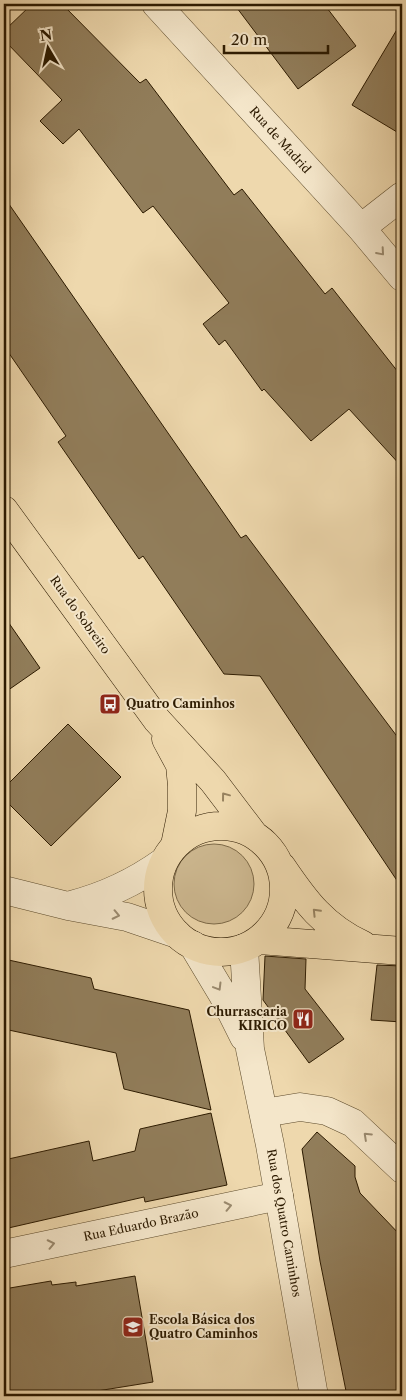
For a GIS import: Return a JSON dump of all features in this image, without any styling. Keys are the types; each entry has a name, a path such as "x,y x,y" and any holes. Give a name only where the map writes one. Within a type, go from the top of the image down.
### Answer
{"main road":[{"name":"Rua do Sobreiro","path":"4,510 156,720 213,781 254,835"},
{"name":"Rua do Sobreiro","path":"156,720 180,765 182,811 169,854"},
{"path":"371,949 340,933 326,922 300,893 269,847 254,835 234,827 212,826 192,833 169,854 158,880 158,900 165,918 185,940 209,951 227,952 252,944 402,951"},
{"path":"252,944 274,923 283,905 285,884 280,863"}],"street":[{"name":"Rua de Madrid","path":"156,4 360,228 402,277"},
{"path":"360,228 402,196"},
{"path":"68,906 91,900 140,878 169,854"},
{"path":"4,890 68,906 127,917 185,940"},
{"name":"Rua dos Quatro Caminhos","path":"185,940 223,994 250,1049"},
{"name":"Rua dos Quatro Caminhos","path":"252,944 250,1049 264,1113 314,1396"},
{"path":"264,1113 300,1107 327,1111 353,1123 402,1169"},
{"name":"Rua Eduardo Brazão","path":"4,1254 279,1196"}],"shaded area":[{"path":"214,844 229,847 242,856 251,869 254,884 251,899 242,912 229,921 214,924 199,921 186,912 177,899 174,884 177,869 186,856 199,847"}],"building":[{"path":"32,4 62,4 140,83 146,79 234,195 242,189 325,294 332,288 402,377 402,467 349,409 311,441 264,389 262,391 225,340 219,345 203,324 229,303 153,206 143,213 79,129 63,144 40,121 62,100 4,40 4,31"},
{"path":"234,4 324,4 356,46 298,89"},
{"path":"402,21 402,135 352,105"},
{"path":"4,197 241,538 246,535 402,743 402,888 260,676 224,674 143,556 139,559 58,442 66,436 4,346"},
{"path":"4,616 40,668 4,693"},
{"path":"68,724 121,777 51,846 4,799 4,788"},
{"name":"Churrascaria KIRICO","path":"265,956 306,959 305,989 344,1039 309,1063 263,1000"},
{"path":"4,959 91,978 94,989 189,1010 211,1110 124,1089 116,1053 4,1029"},
{"path":"377,965 402,966 402,1022 371,1020"},
{"path":"211,1113 227,1185 145,1202 144,1197 4,1229 4,1160 89,1141 93,1161 135,1151 140,1129"},
{"path":"317,1132 355,1166 355,1177 360,1193 402,1237 402,1396 347,1396 320,1261 302,1149"},
{"path":"135,1276 153,1382 66,1396 4,1396 4,1289 51,1281 52,1285 76,1282 76,1286"}],"place":[{"name":"Quatro Caminhos","path":"110,704"},
{"name":"Churrascaria KIRICO","path":"303,1019"},
{"name":"Escola Básica dos Quatro Caminhos","path":"133,1327"}]}
